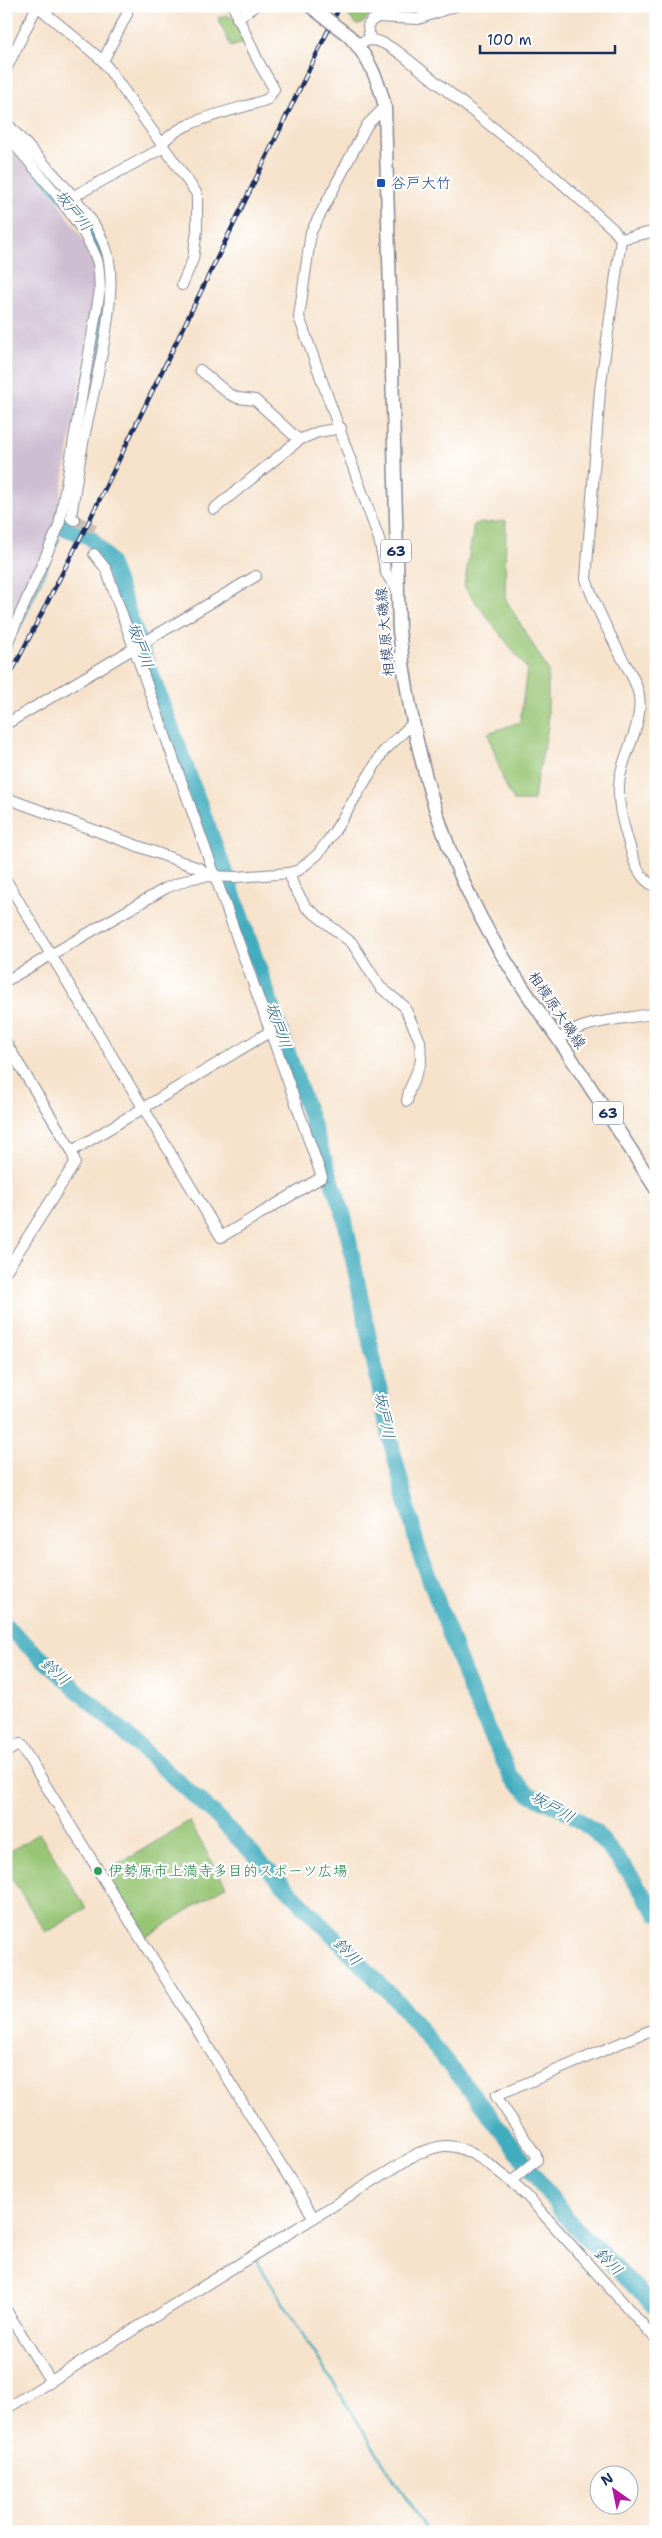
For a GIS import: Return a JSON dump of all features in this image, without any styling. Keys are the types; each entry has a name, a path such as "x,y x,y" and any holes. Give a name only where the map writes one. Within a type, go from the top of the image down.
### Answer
{"main road":[{"name":"相模原大磯線","path":"310,6 353,40 374,73 385,107 397,590 402,658 412,724 437,816 460,875 496,945 656,1188"}],"street":[{"path":"6,11 8,6"},
{"path":"6,69 37,6 103,61 198,194 197,230 193,259 182,285"},
{"path":"103,61 128,14 127,6"},
{"path":"72,197 159,150 162,143 186,127 219,112 268,98 274,89 237,18 233,6"},
{"path":"237,18 255,6"},
{"path":"370,39 368,26 377,17 398,6"},
{"path":"377,17 418,19 455,6"},
{"path":"353,40 370,39 381,42 401,54 554,177 613,229 621,239 600,390 586,579 592,598 633,679 639,695 637,725 620,776 620,815 634,862 642,877 656,887"},
{"path":"385,107 368,125 311,232 299,317 341,428 379,538 386,573 397,590"},
{"path":"6,122 72,197 98,230 106,247 111,276 104,338 83,442 71,518 75,520"},
{"path":"6,135 56,194 89,244 98,261 100,290 72,440 59,526 6,646"},
{"path":"621,239 656,231"},
{"path":"200,370 229,394 238,398 255,400 299,440"},
{"path":"214,509 299,440 318,432 341,428"},
{"path":"72,440 83,442"},
{"path":"6,880 221,1237 322,1177 271,1031 212,877 106,569 94,554"},
{"path":"6,724 256,576"},
{"path":"6,981 166,888 192,878 289,873 299,870 318,854 334,832 383,752 412,724"},
{"path":"6,798 201,869 212,877"},
{"path":"289,873 294,887 306,906 352,943 380,987 404,1006 420,1041 421,1062 407,1101"},
{"path":"558,1039 580,1027 620,1018 656,1013"},
{"path":"72,1151 271,1031"},
{"path":"6,1043 72,1151 75,1163 6,1271"},
{"path":"6,1753 20,1744 314,2218"},
{"path":"515,2179 537,2160 536,2155 496,2096 656,2028"},
{"path":"6,2409 418,2153 444,2146 457,2147 472,2153 515,2179 653,2336 656,2334"},
{"path":"6,2310 50,2380"}],"shaded area":[{"path":"6,141 55,197 87,246 94,260 96,290 55,528 6,629"}],"green space":[{"path":"346,6 388,6 368,17 362,24 357,25 344,11"},
{"path":"227,15 234,19 245,42 231,47 218,18"},
{"path":"506,521 505,598 548,670 548,727 533,801 514,801 505,785 488,733 520,722 527,669 464,587 474,524"},
{"path":"189,1821 226,1886 143,1939 103,1874"},
{"path":"39,1833 86,1908 46,1933 6,1869 6,1854"}],"waterway":[{"name":"坂戸川","path":"36,162 86,222 103,256 106,275 106,295 84,418"},
{"name":"坂戸川","path":"66,508 63,528 90,537 109,560 238,907 344,1216 389,1435 418,1548 471,1692 511,1777 529,1794 568,1812 595,1832 627,1870 656,1913"},
{"path":"18,632 59,539"},
{"path":"6,657 11,646"},
{"name":"鈴川","path":"6,1626 215,1815 396,2000 481,2104 569,2221 656,2308"},
{"path":"255,2258 427,2532"}],"tunnel":[{"path":"75,520 95,529"}],"railway":[{"path":"6,683 89,521 340,6"}],"place":[{"name":"谷戸大竹","path":"381,183"},
{"name":"伊勢原市上満寺多目的スポーツ広場","path":"98,1871"}]}
